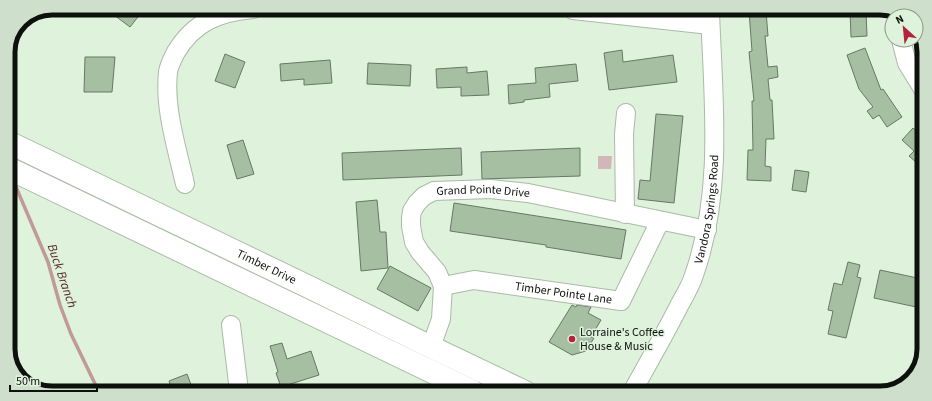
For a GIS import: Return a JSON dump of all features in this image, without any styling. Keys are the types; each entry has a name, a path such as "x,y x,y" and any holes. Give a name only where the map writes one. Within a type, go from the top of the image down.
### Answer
{"main road":[{"name":"Timber Drive","path":"15,145 512,386"},
{"name":"Timber Drive","path":"15,171 462,386"}],"street":[{"path":"185,184 170,113 168,70 182,42 200,24 220,15"},
{"path":"659,15 710,18"},
{"name":"Vandora Springs Road","path":"635,386 669,326 694,276 707,230 714,155 714,88 710,18"},
{"path":"903,48 907,63 917,78"},
{"path":"625,214 624,134 626,113"},
{"name":"Grand Pointe Drive","path":"443,286 437,272 420,252 414,242 411,226 412,210 428,193 434,191 490,189 528,193 707,230"},
{"name":"Timber Pointe Lane","path":"443,286 474,280 621,301 660,221"},
{"path":"431,347 441,319 443,286"},
{"path":"231,325 239,386"}],"shaded area":[{"path":"598,156 612,156 611,169 598,169"}],"building":[{"path":"114,15 139,15 130,27"},
{"path":"749,15 766,15 768,36 765,36 768,67 777,66 778,77 768,79 770,100 772,100 774,139 766,139 765,166 771,167 771,181 747,180 748,150 753,150 752,101 754,101 749,52 752,51"},
{"path":"850,15 866,15 867,36 851,37"},
{"path":"865,48 881,90 883,89 902,117 887,127 879,115 873,119 867,111 873,107 859,89 847,55"},
{"path":"622,50 623,62 673,55 677,82 609,90 604,53"},
{"path":"225,54 245,62 235,88 215,81"},
{"path":"85,57 115,57 112,92 84,92"},
{"path":"330,60 332,83 304,85 304,79 281,81 280,64"},
{"path":"368,63 411,65 410,86 367,84"},
{"path":"576,64 578,81 549,84 550,97 524,100 524,102 509,104 508,85 536,83 535,68"},
{"path":"467,67 467,73 487,71 489,95 461,96 461,87 437,88 436,69"},
{"path":"656,114 683,116 674,203 638,199 640,180 650,181"},
{"path":"913,128 917,132 917,163 909,156 914,151 902,140"},
{"path":"243,140 254,174 237,179 227,145"},
{"path":"461,148 462,175 343,180 342,153"},
{"path":"580,148 580,176 482,179 481,152"},
{"path":"795,170 809,172 806,192 792,190"},
{"path":"377,200 380,232 386,232 388,268 361,271 356,202"},
{"path":"454,203 626,230 621,259 546,247 546,245 450,231"},
{"path":"848,262 860,265 857,277 861,278 846,338 828,334 833,311 828,310 834,283 842,285"},
{"path":"390,266 431,288 418,311 377,289"},
{"path":"880,270 917,278 917,307 874,298"},
{"path":"572,305 576,307 577,305 591,307 588,313 601,320 591,337 594,338 586,351 572,355 549,342"},
{"path":"282,343 287,359 311,351 319,375 281,386 270,346"},
{"path":"187,374 192,386 171,386 169,381"}],"waterway":[{"name":"Buck Branch","path":"15,185 48,262 60,305 71,334 96,386"}],"place":[{"name":"Lorraine's Coffee House & Music","path":"572,339"}]}
